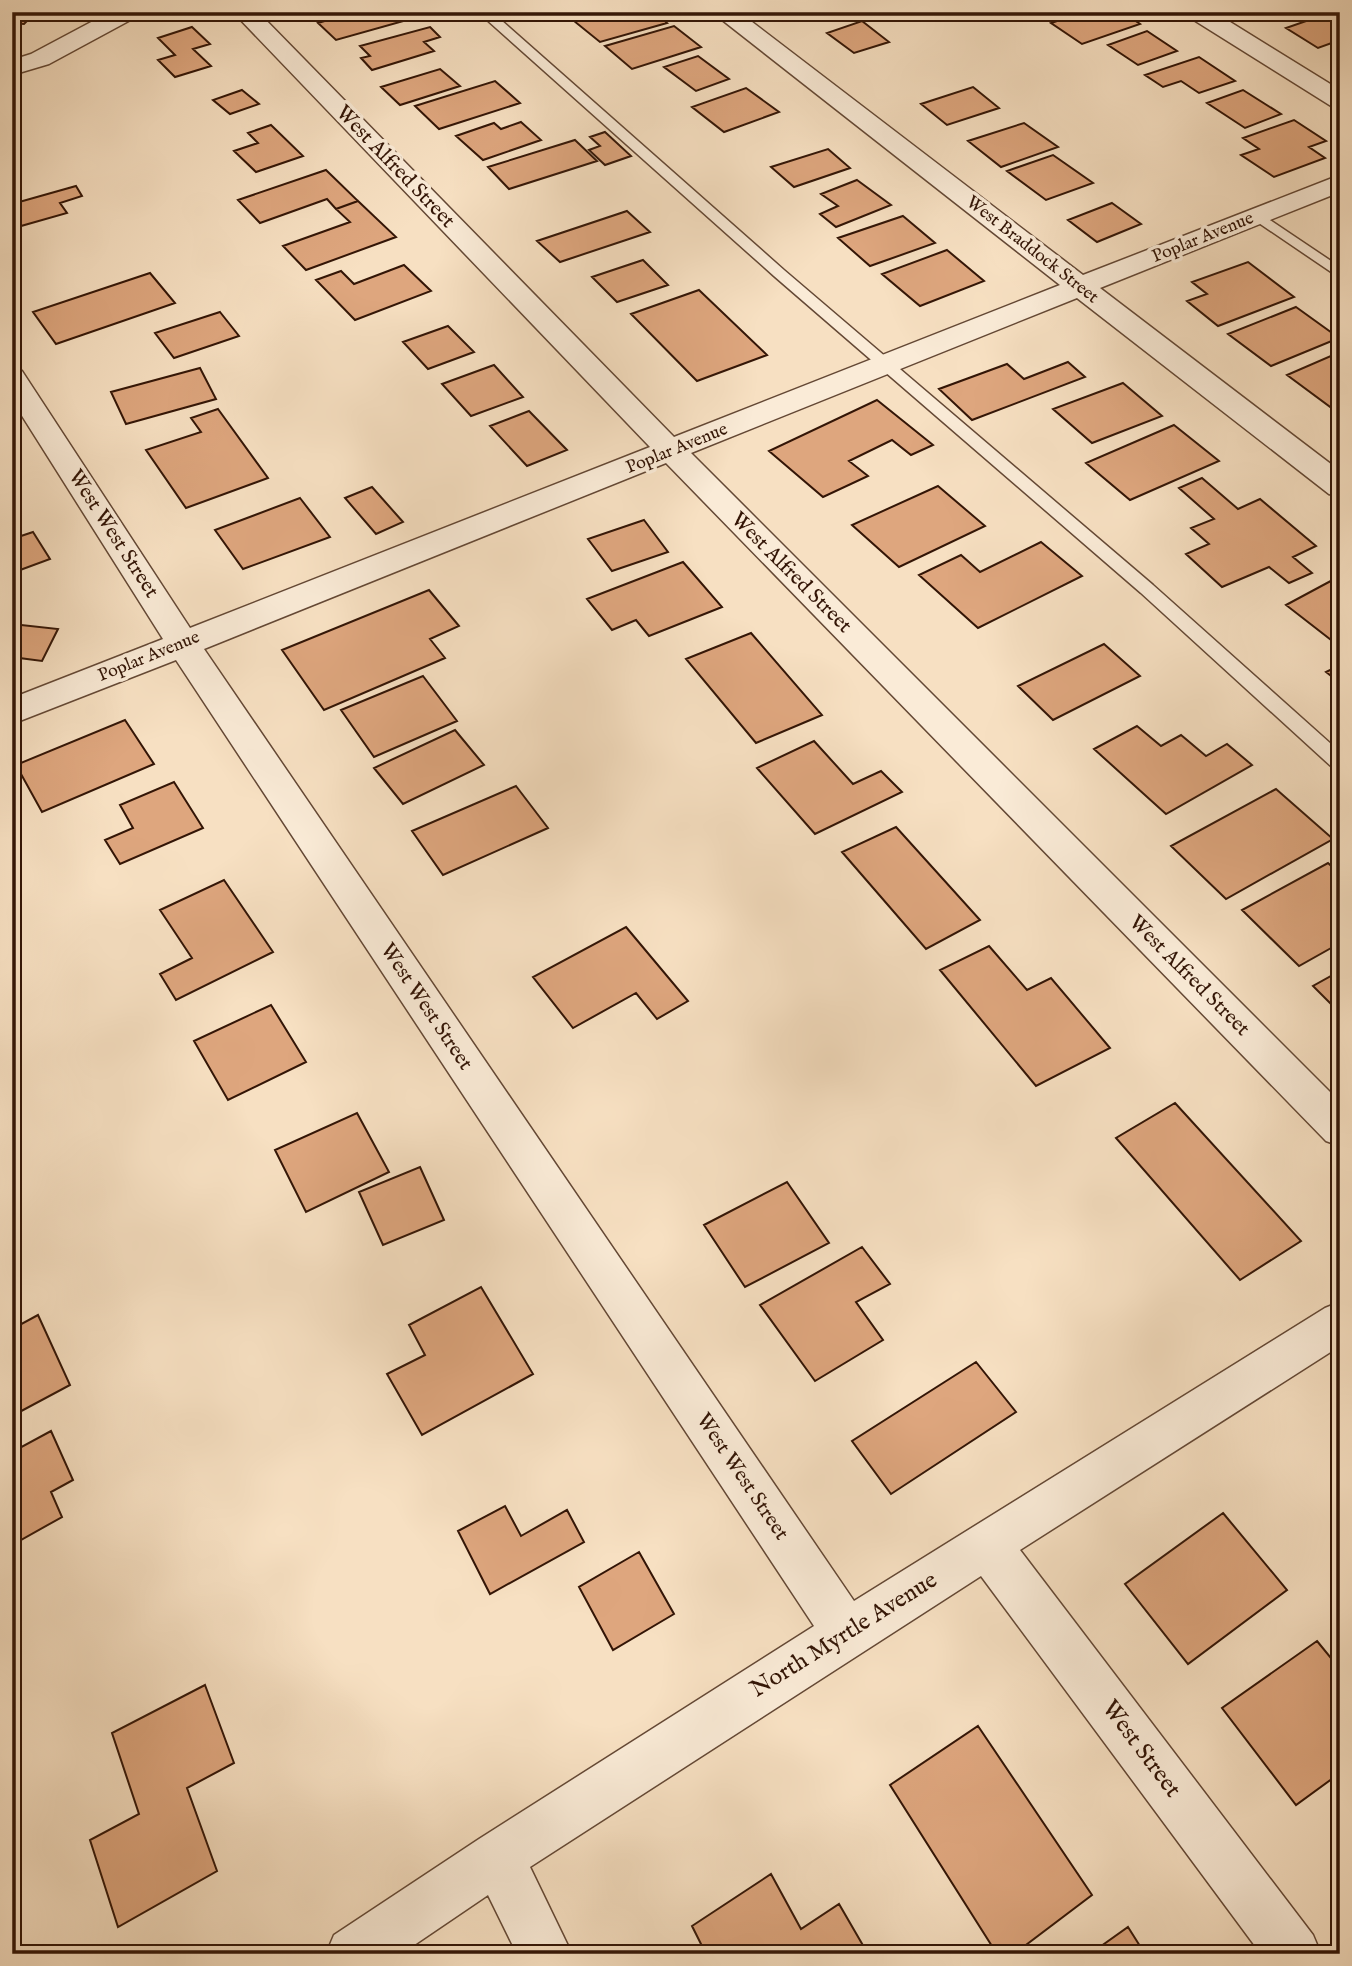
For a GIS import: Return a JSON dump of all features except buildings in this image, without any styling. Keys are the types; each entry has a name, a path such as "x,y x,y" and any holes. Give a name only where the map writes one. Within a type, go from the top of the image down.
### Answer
{"street":[{"path":"12,68 40,58 128,12"},
{"name":"West Alfred Street","path":"245,12 671,451 1340,1129"},
{"name":"West Braddock Street","path":"724,12 1340,487"},
{"path":"1197,12 1340,101"},
{"name":"Poplar Avenue","path":"12,712 1340,183"},
{"name":"West West Street","path":"12,377 183,644 846,1632"},
{"name":"North Myrtle Avenue","path":"353,1954 497,1857 846,1632 1340,1322"},
{"name":"West Street","path":"987,1545 1294,1954"},
{"path":"497,1857 545,1954"}],"lane":[{"path":"484,12 779,273 1147,589 1340,763"},
{"path":"1258,216 1340,274"}]}
